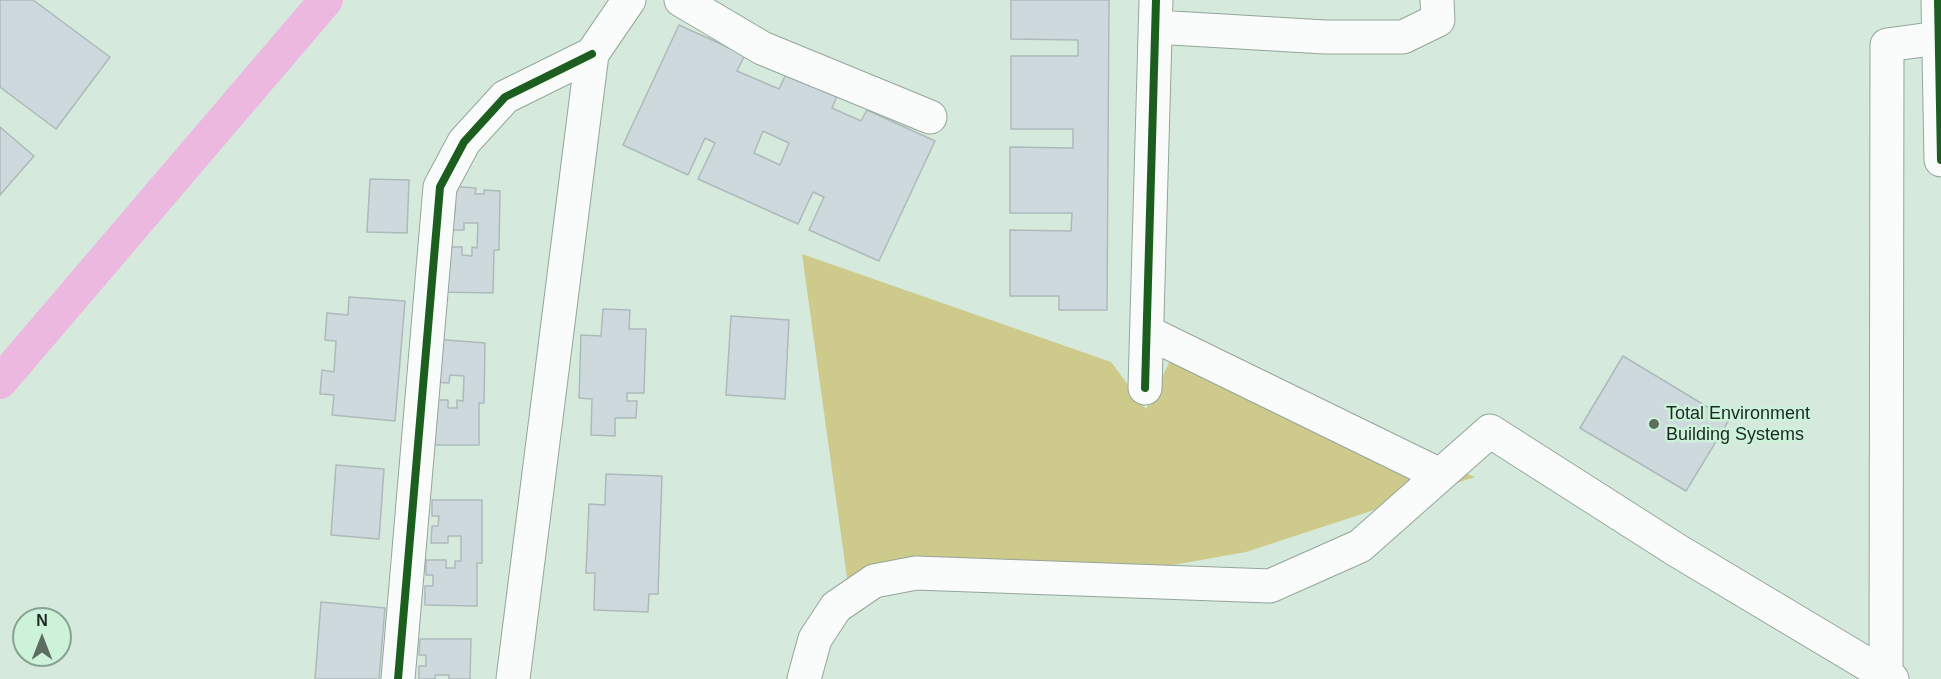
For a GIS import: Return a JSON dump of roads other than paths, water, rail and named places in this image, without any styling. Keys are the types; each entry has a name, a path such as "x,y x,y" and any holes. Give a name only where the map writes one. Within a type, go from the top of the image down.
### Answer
{"street":[{"path":"513,679 592,54 629,0"},
{"path":"681,0 762,48 930,117"},
{"path":"1145,388 1155,14 1325,37 1402,37 1438,20 1437,0"},
{"path":"1938,0 1941,160"},
{"path":"1889,677 1887,45 1938,38"},
{"path":"398,679 440,187 464,142 505,97 592,54"},
{"path":"1147,332 1440,475"},
{"path":"804,679 815,639 836,607 874,581 916,573 1270,586 1360,546 1490,431 1678,551 1889,677"}],"waterway":[{"path":"0,382 326,0"}],"place":[{"name":"Total Environment Building Systems","path":"1654,424"}]}
